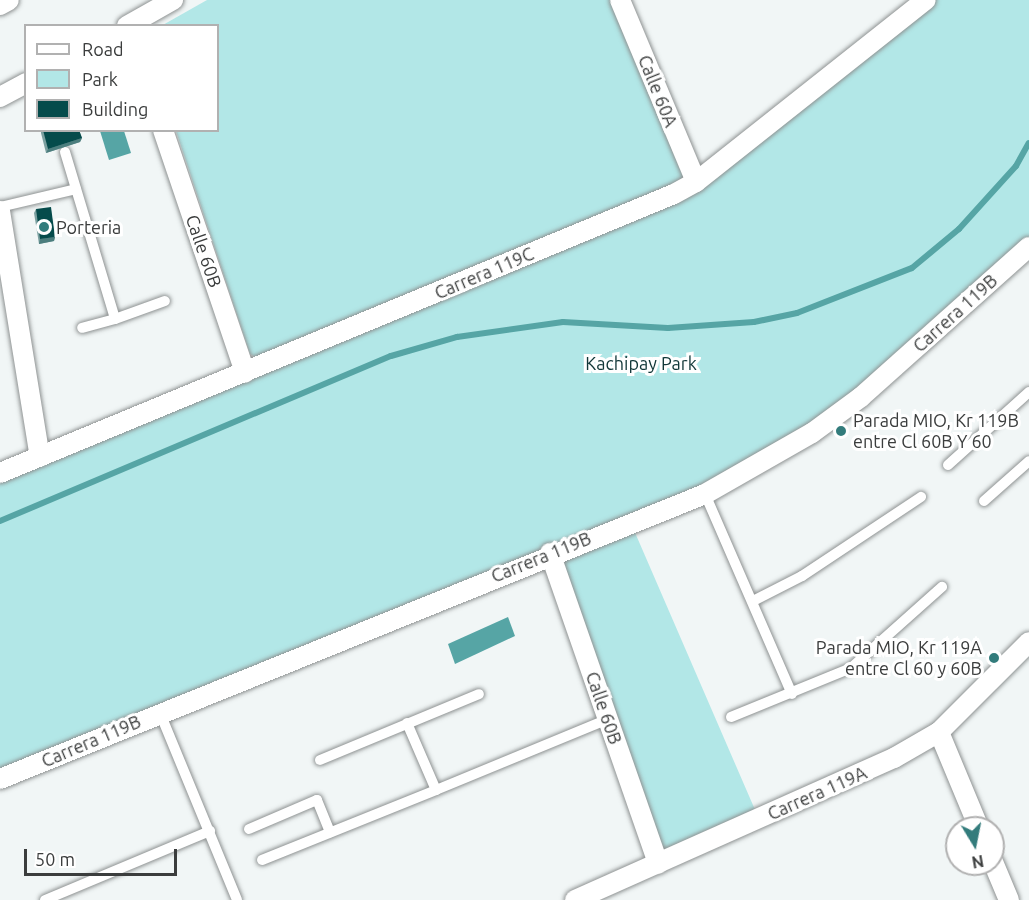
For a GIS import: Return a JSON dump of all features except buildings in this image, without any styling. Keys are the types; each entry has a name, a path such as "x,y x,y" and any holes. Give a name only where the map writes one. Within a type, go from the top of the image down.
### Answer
{"street":[{"path":"0,5 9,0"},
{"path":"131,24 173,0"},
{"name":"Calle 60A","path":"620,0 696,182"},
{"name":"Carrera 119C","path":"0,473 696,182 926,0"},
{"path":"0,97 24,84"},
{"name":"Calle 60B","path":"164,132 245,372"},
{"path":"0,209 40,457"},
{"name":"Carrera 119B","path":"0,779 550,553 705,494 812,433 861,397 1029,248"},
{"name":"Calle 60B","path":"550,553 658,864"},
{"name":"Carrera 119A","path":"575,900 894,758 939,732 1029,642"},
{"path":"939,732 974,816"},
{"path":"999,876 1009,900"}],"lane":[{"path":"64,152 116,319"},
{"path":"0,209 76,189"},
{"path":"82,328 116,319 165,301"},
{"path":"948,465 1029,392"},
{"path":"984,501 1029,461"},
{"path":"705,494 792,694"},
{"path":"753,601 802,576 921,497"},
{"path":"731,717 851,668 942,587"},
{"path":"320,760 478,694"},
{"path":"160,713 237,900"},
{"path":"262,860 608,719"},
{"path":"407,723 436,790"},
{"path":"249,829 317,800 330,833"},
{"path":"45,900 210,831"}],"green space":[{"path":"207,0 610,0 687,172 684,184 259,359 250,354 176,132 219,132 219,24 165,24"},
{"name":"Kachipay Park","path":"926,0 1029,0 1029,247 812,433 630,521 759,819 658,864 550,553 0,779 0,473 674,194"}],"shaded area":[{"path":"100,132 124,132 131,153 109,160"},
{"path":"508,617 515,636 455,664 448,644"}],"waterway":[{"path":"0,521 391,356 457,337 563,322 668,328 754,322 797,313 912,268 959,229 1016,166 1029,143"}],"place":[{"name":"Porteria","path":"44,227"},
{"name":"Parada MIO, Kr 119B entre Cl 60B Y 60","path":"841,431"},
{"name":"Parada MIO, Kr 119A entre Cl 60 y 60B","path":"994,658"}]}
